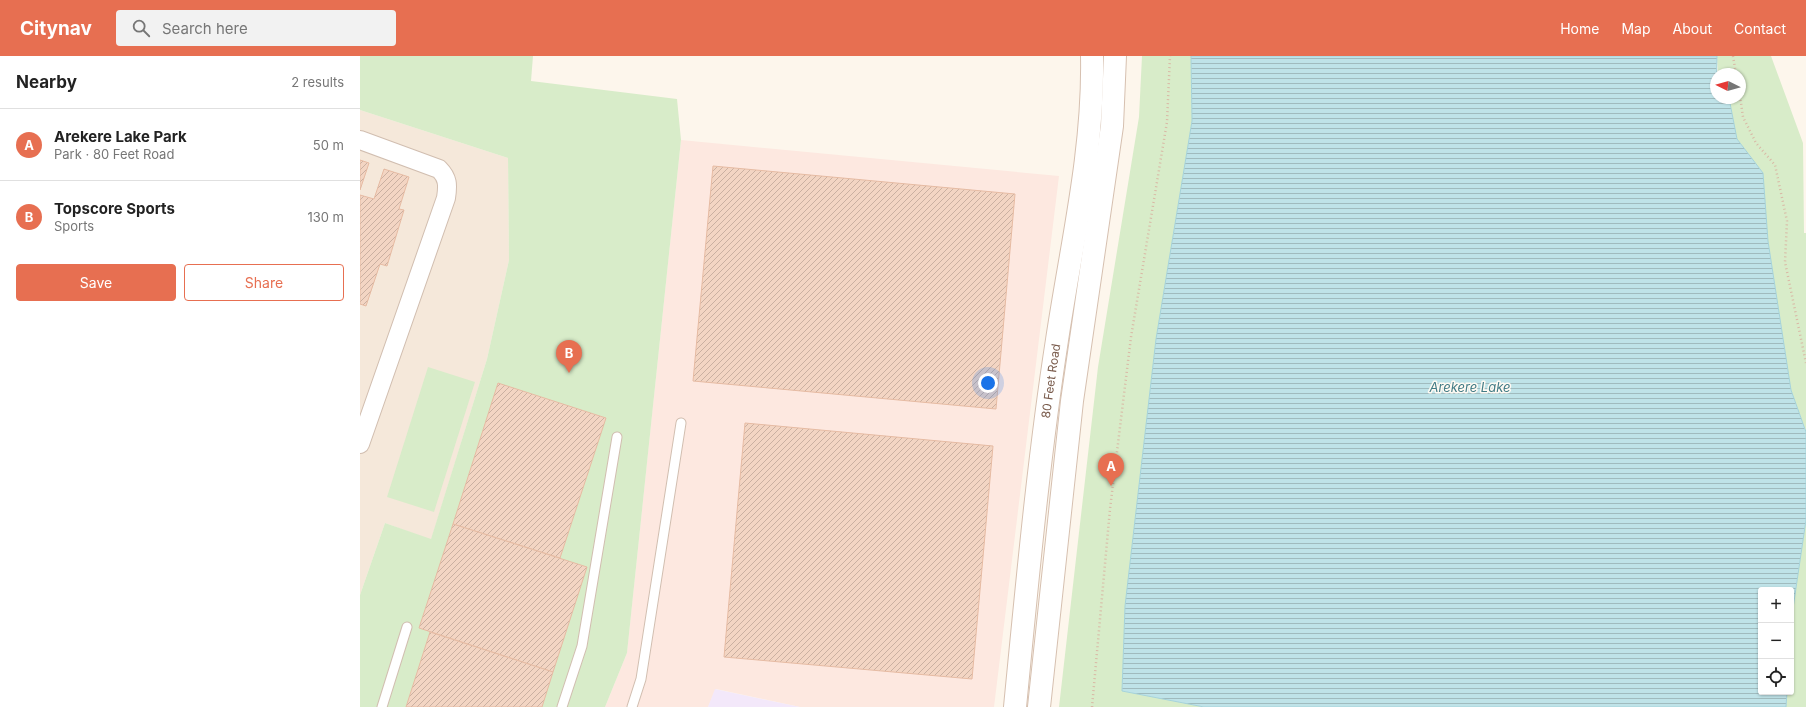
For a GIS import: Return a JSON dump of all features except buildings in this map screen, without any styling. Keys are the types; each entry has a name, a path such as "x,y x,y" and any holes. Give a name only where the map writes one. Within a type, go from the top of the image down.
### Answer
{"main road":[{"name":"80 Feet Road","path":"1015,707 1030,556 1056,341 1084,172 1092,80 1092,56"},
{"name":"80 Feet Road","path":"1039,707 1072,401 1112,126 1115,56"}],"street":[{"path":"360,140 438,169 446,176 448,187 446,198 360,444"}],"lane":[{"path":"632,707 641,679 681,423"},
{"path":"562,707 582,646 617,437"},
{"path":"382,707 407,627"}],"path":[{"path":"1092,707 1110,502 1131,337 1167,122 1170,56"},
{"path":"1733,56 1735,68"},
{"path":"1741,104 1743,117 1756,143 1776,165 1787,221 1785,262 1806,363"}],"shaded area":[{"path":"360,110 508,158 509,260 487,359 431,540 385,523 360,595"},
{"path":"681,140 1059,176 994,707 800,707 716,689 708,707 605,707 627,653"},
{"path":"715,689 800,707 708,707"}],"green space":[{"path":"360,56 533,56 531,81 677,99 681,140 627,653 605,707 360,707 360,595 385,523 431,539 487,359 509,260 508,158 360,110"},
{"path":"1142,56 1191,56 1192,121 1156,339 1125,606 1122,691 1204,707 1059,707 1098,367 1139,117"},
{"path":"1717,56 1771,56 1803,143 1804,233 1806,233 1806,432 1791,390 1768,241 1763,173 1737,139 1730,104 1746,104 1746,68 1718,68"},
{"path":"428,367 475,382 434,512 387,497"},
{"path":"1806,520 1806,707 1786,707 1787,695 1794,695 1794,602"}],"water":[{"name":"Arekere Lake","path":"1191,56 1717,56 1717,68 1710,68 1710,104 1730,104 1737,139 1763,173 1768,241 1791,390 1806,432 1806,520 1794,602 1794,587 1758,587 1758,695 1787,695 1786,707 1204,707 1122,691 1125,606 1156,339 1192,121"}],"place":[{"name":"Topscore Sports","path":"569,373"},
{"name":"Arekere Lake Park","path":"1111,486"}]}
